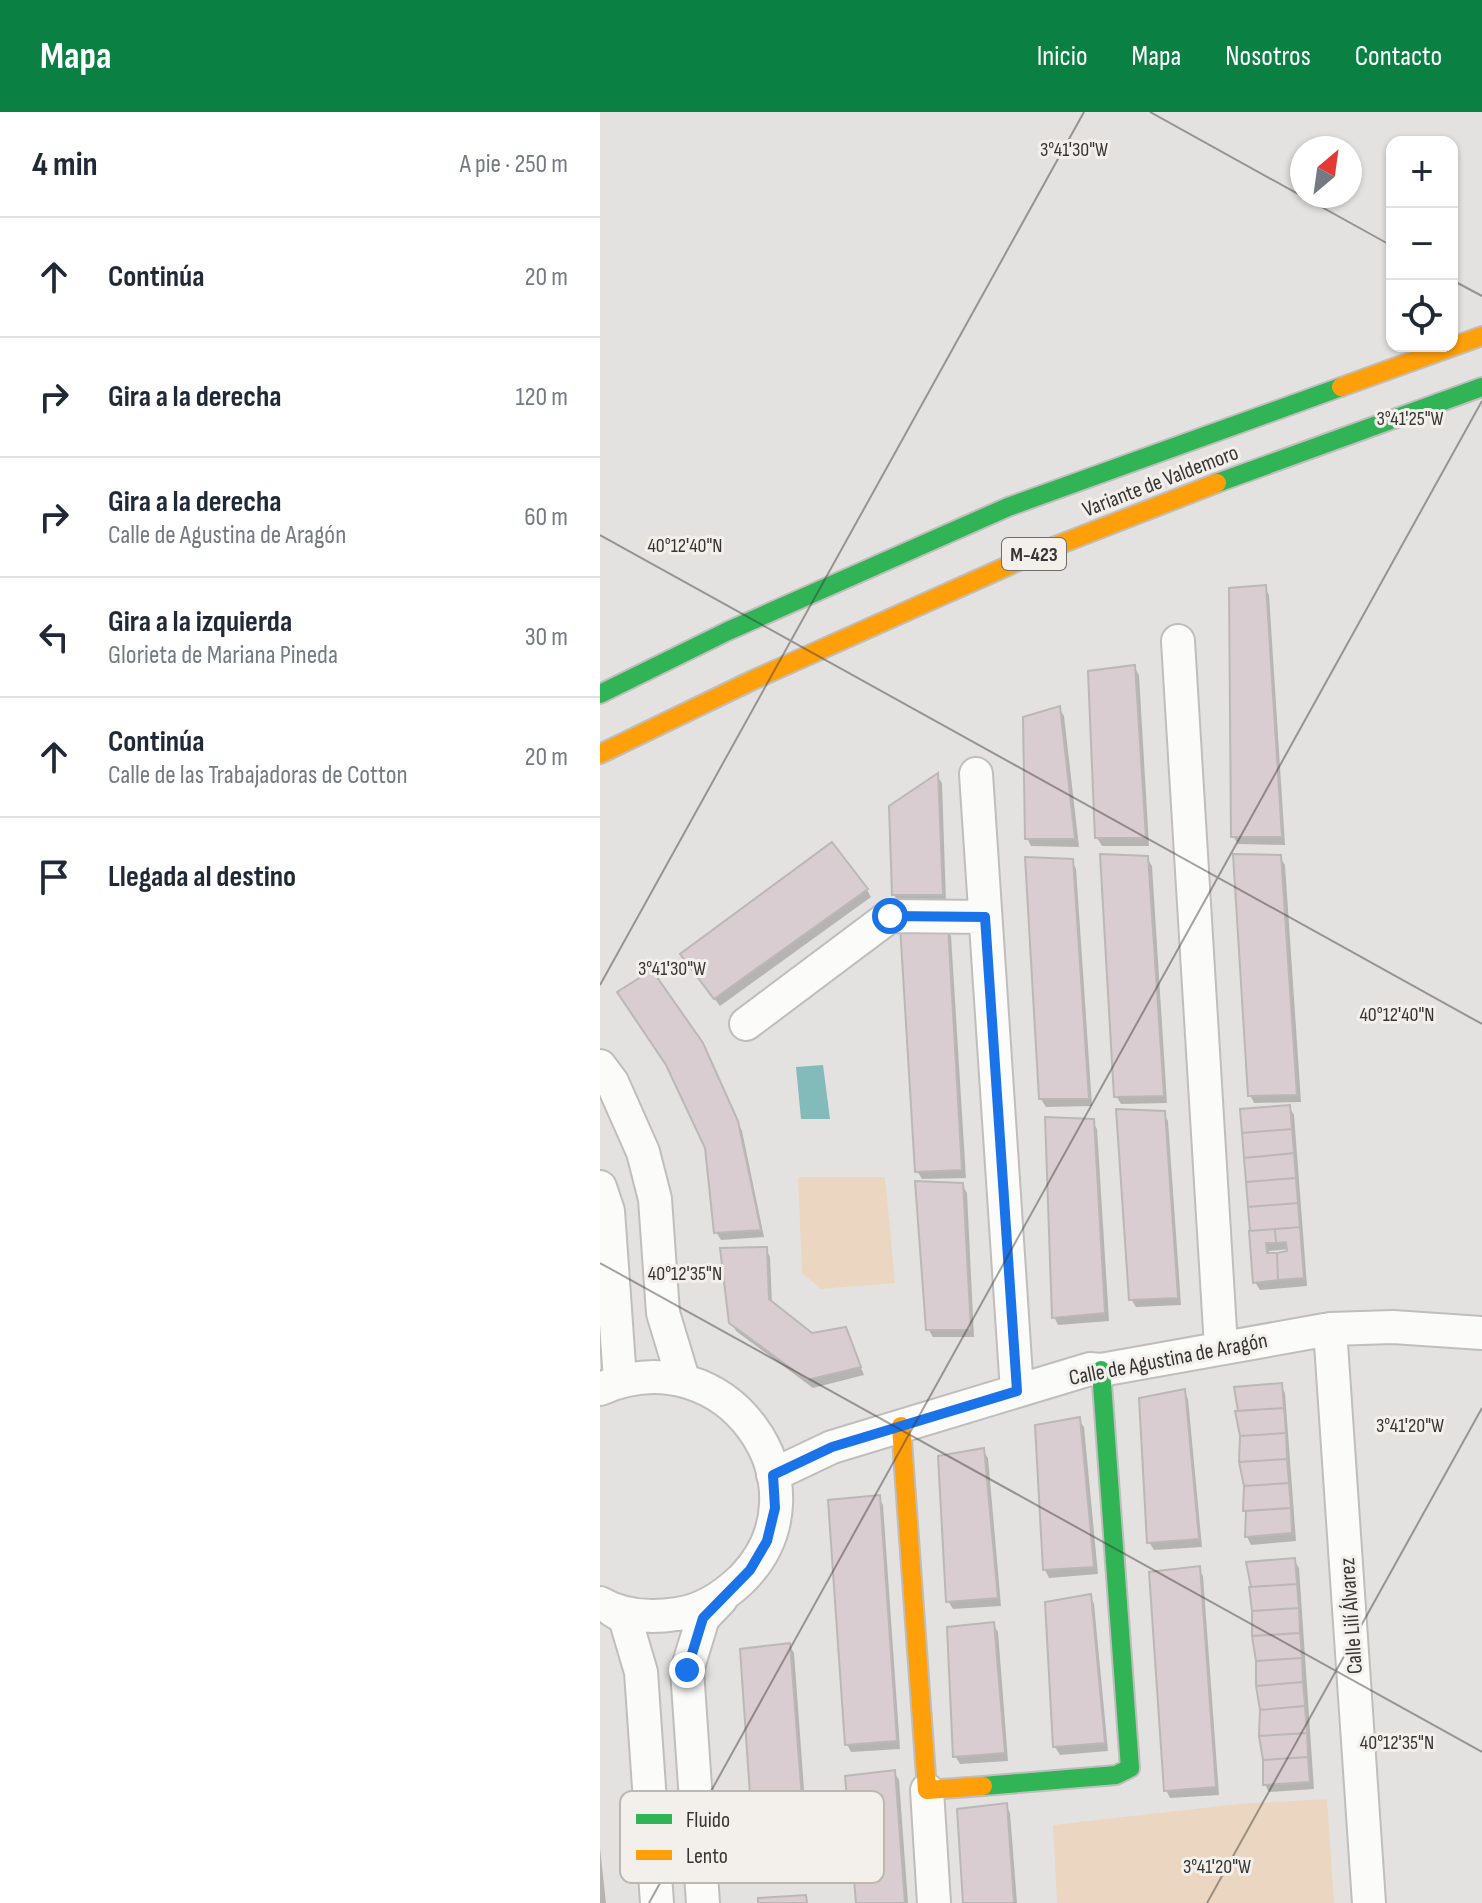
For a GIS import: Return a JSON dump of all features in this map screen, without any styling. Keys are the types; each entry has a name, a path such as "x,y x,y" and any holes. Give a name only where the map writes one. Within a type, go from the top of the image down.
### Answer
{"main road":[{"name":"Variante de Valdemoro","path":"600,694 728,631 1008,507 1482,336"},
{"name":"Variante de Valdemoro","path":"600,754 753,680 1030,556 1290,455 1482,387"},
{"path":"901,1426 927,1790 1116,1775 1130,1768 1101,1370"}],"street":[{"path":"1178,641 1221,1347"},
{"path":"976,774 1017,1391"},
{"path":"746,1024 890,916 985,917"},
{"path":"600,1066 612,1082 643,1152 655,1199 663,1313 683,1379"},
{"path":"600,1187 608,1211 610,1384 652,1375 683,1379 715,1392 742,1414 762,1442 773,1475 775,1508 767,1541 750,1570 703,1618 687,1670 695,1791"},
{"name":"Calle de Agustina de Aragón","path":"773,1475 832,1447 1090,1369 1101,1370 1330,1329 1393,1327 1482,1333"},
{"name":"Calle Lilí Álvarez","path":"1330,1329 1369,1903"},
{"path":"606,1606 651,1618 691,1612 726,1594"},
{"path":"606,1606 625,1618 641,1672 649,1791"},
{"path":"927,1790 934,1903"},
{"path":"656,1883 657,1903"},
{"path":"702,1883 703,1903"}],"shaded area":[{"path":"798,1177 885,1177 895,1283 821,1289 802,1273"},
{"path":"1327,1799 1334,1903 1057,1903 1053,1825 1238,1804"}],"water":[{"path":"823,1065 830,1119 801,1119 796,1067"}],"building":[{"path":"1266,585 1282,837 1231,837 1229,588"},
{"path":"1135,665 1146,838 1095,838 1088,671"},
{"path":"1060,706 1075,839 1025,839 1023,717"},
{"path":"938,773 943,895 892,895 889,806"},
{"path":"832,842 868,889 714,999 680,954"},
{"path":"1100,854 1148,856 1164,1096 1114,1097"},
{"path":"1233,854 1281,855 1297,1095 1248,1096"},
{"path":"1025,857 1073,859 1089,1099 1039,1099"},
{"path":"900,925 948,926 962,1170 915,1172"},
{"path":"652,970 703,1043 738,1121 761,1230 714,1233 705,1148 666,1065 617,992"},
{"path":"1290,1105 1292,1129 1242,1133 1240,1109"},
{"path":"1116,1109 1165,1111 1178,1298 1129,1300"},
{"path":"1045,1117 1094,1119 1105,1313 1052,1318"},
{"path":"1292,1129 1294,1153 1244,1158 1242,1133"},
{"path":"1294,1153 1296,1178 1246,1182 1244,1158"},
{"path":"1296,1178 1298,1203 1248,1207 1246,1182"},
{"path":"915,1181 963,1183 971,1330 926,1330"},
{"path":"1298,1203 1300,1227 1250,1231 1248,1207"},
{"path":"1300,1227 1304,1278 1278,1280 1277,1253 1287,1251 1286,1242 1276,1243 1275,1229"},
{"path":"1275,1229 1276,1243 1266,1243 1267,1253 1277,1253 1278,1280 1253,1283 1249,1231"},
{"path":"767,1247 769,1299 812,1333 846,1327 861,1367 807,1380 729,1323 720,1248"},
{"path":"1282,1383 1284,1408 1238,1411 1234,1387"},
{"path":"1185,1389 1199,1539 1147,1543 1139,1398"},
{"path":"1284,1408 1286,1433 1240,1436 1235,1411"},
{"path":"1080,1417 1094,1567 1043,1570 1035,1425"},
{"path":"1286,1433 1287,1459 1239,1462 1240,1436"},
{"path":"984,1448 998,1598 946,1602 938,1456"},
{"path":"1287,1459 1289,1483 1244,1486 1239,1462"},
{"path":"1289,1483 1291,1508 1243,1511 1244,1486"},
{"path":"880,1495 897,1741 845,1745 828,1500"},
{"path":"1291,1508 1292,1533 1245,1537 1246,1511"},
{"path":"1295,1558 1297,1584 1251,1587 1246,1562"},
{"path":"1200,1566 1216,1787 1164,1791 1149,1572"},
{"path":"1297,1584 1299,1608 1252,1611 1249,1587"},
{"path":"1091,1594 1105,1743 1053,1747 1045,1602"},
{"path":"1299,1608 1300,1633 1252,1636 1252,1611"},
{"path":"994,1622 1005,1753 953,1757 947,1627"},
{"path":"1300,1633 1302,1658 1256,1661 1252,1636"},
{"path":"790,1643 801,1791 750,1791 740,1649"},
{"path":"1302,1658 1303,1682 1256,1686 1256,1661"},
{"path":"1303,1682 1305,1706 1260,1710 1256,1686"},
{"path":"1305,1706 1307,1733 1259,1736 1260,1710"},
{"path":"1307,1733 1308,1757 1263,1760 1259,1736"},
{"path":"1308,1757 1310,1782 1263,1785 1263,1760"},
{"path":"895,1770 905,1903 856,1903 854,1883 884,1883 884,1791 846,1791 845,1776"},
{"path":"1007,1803 1014,1903 963,1903 957,1809"},
{"path":"806,1895 807,1903 758,1903 758,1898"}],"traffic: fast":[{"path":"600,694 728,631 1008,507 1341,387"},
{"path":"1217,483 1482,387"},
{"path":"983,1786 1116,1775 1130,1768 1101,1370"}],"traffic: slow":[{"path":"1341,387 1482,336"},
{"path":"600,754 753,680 1030,556 1217,483"},
{"path":"901,1426 927,1790 983,1786"}],"route":[{"path":"687,1670 703,1618 750,1570 767,1541 775,1508 773,1475 832,1447 1017,1391 985,917 890,916"}]}
